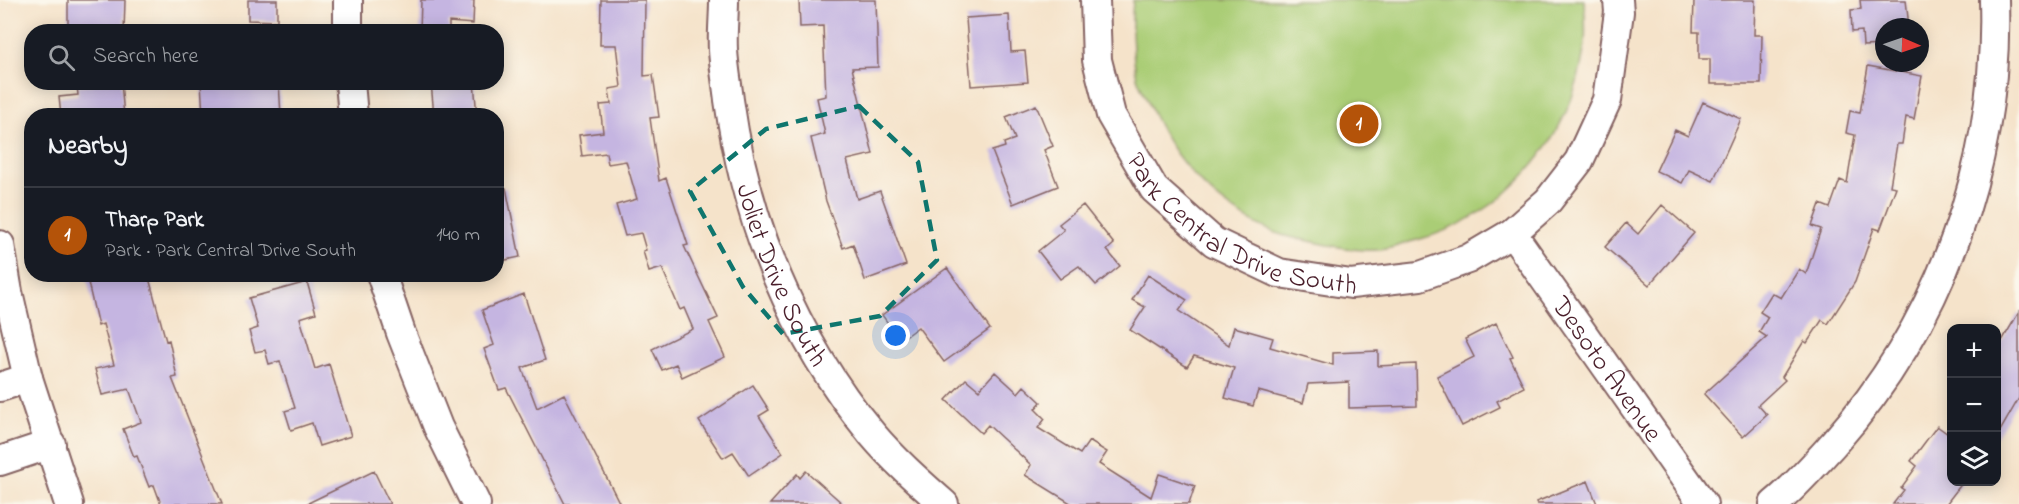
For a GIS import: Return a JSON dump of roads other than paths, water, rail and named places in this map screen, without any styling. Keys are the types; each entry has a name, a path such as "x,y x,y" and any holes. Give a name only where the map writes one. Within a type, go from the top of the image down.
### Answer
{"street":[{"path":"348,0 348,24"},
{"name":"Joliet Drive South","path":"724,0 723,50 734,139 755,222 777,278 816,356 846,400 874,436 943,504"},
{"name":"Park Central Drive South","path":"1095,0 1096,60 1111,115 1154,189 1214,242 1279,273 1351,284 1420,276 1468,259 1512,233 1548,201 1579,161 1607,100 1619,12 1618,0"},
{"path":"1774,504 1808,472 1858,417 1890,371 1935,291 1963,219 1979,167 1995,52 1994,0"},
{"path":"351,90 352,108"},
{"name":"Desoto Avenue","path":"1512,233 1703,504"},
{"path":"0,245 28,378 69,504"},
{"path":"384,282 438,428 476,504"},
{"path":"0,387 28,378"},
{"path":"0,460 51,444"}],"place":[{"name":"Tharp Park","path":"1359,124"}]}
